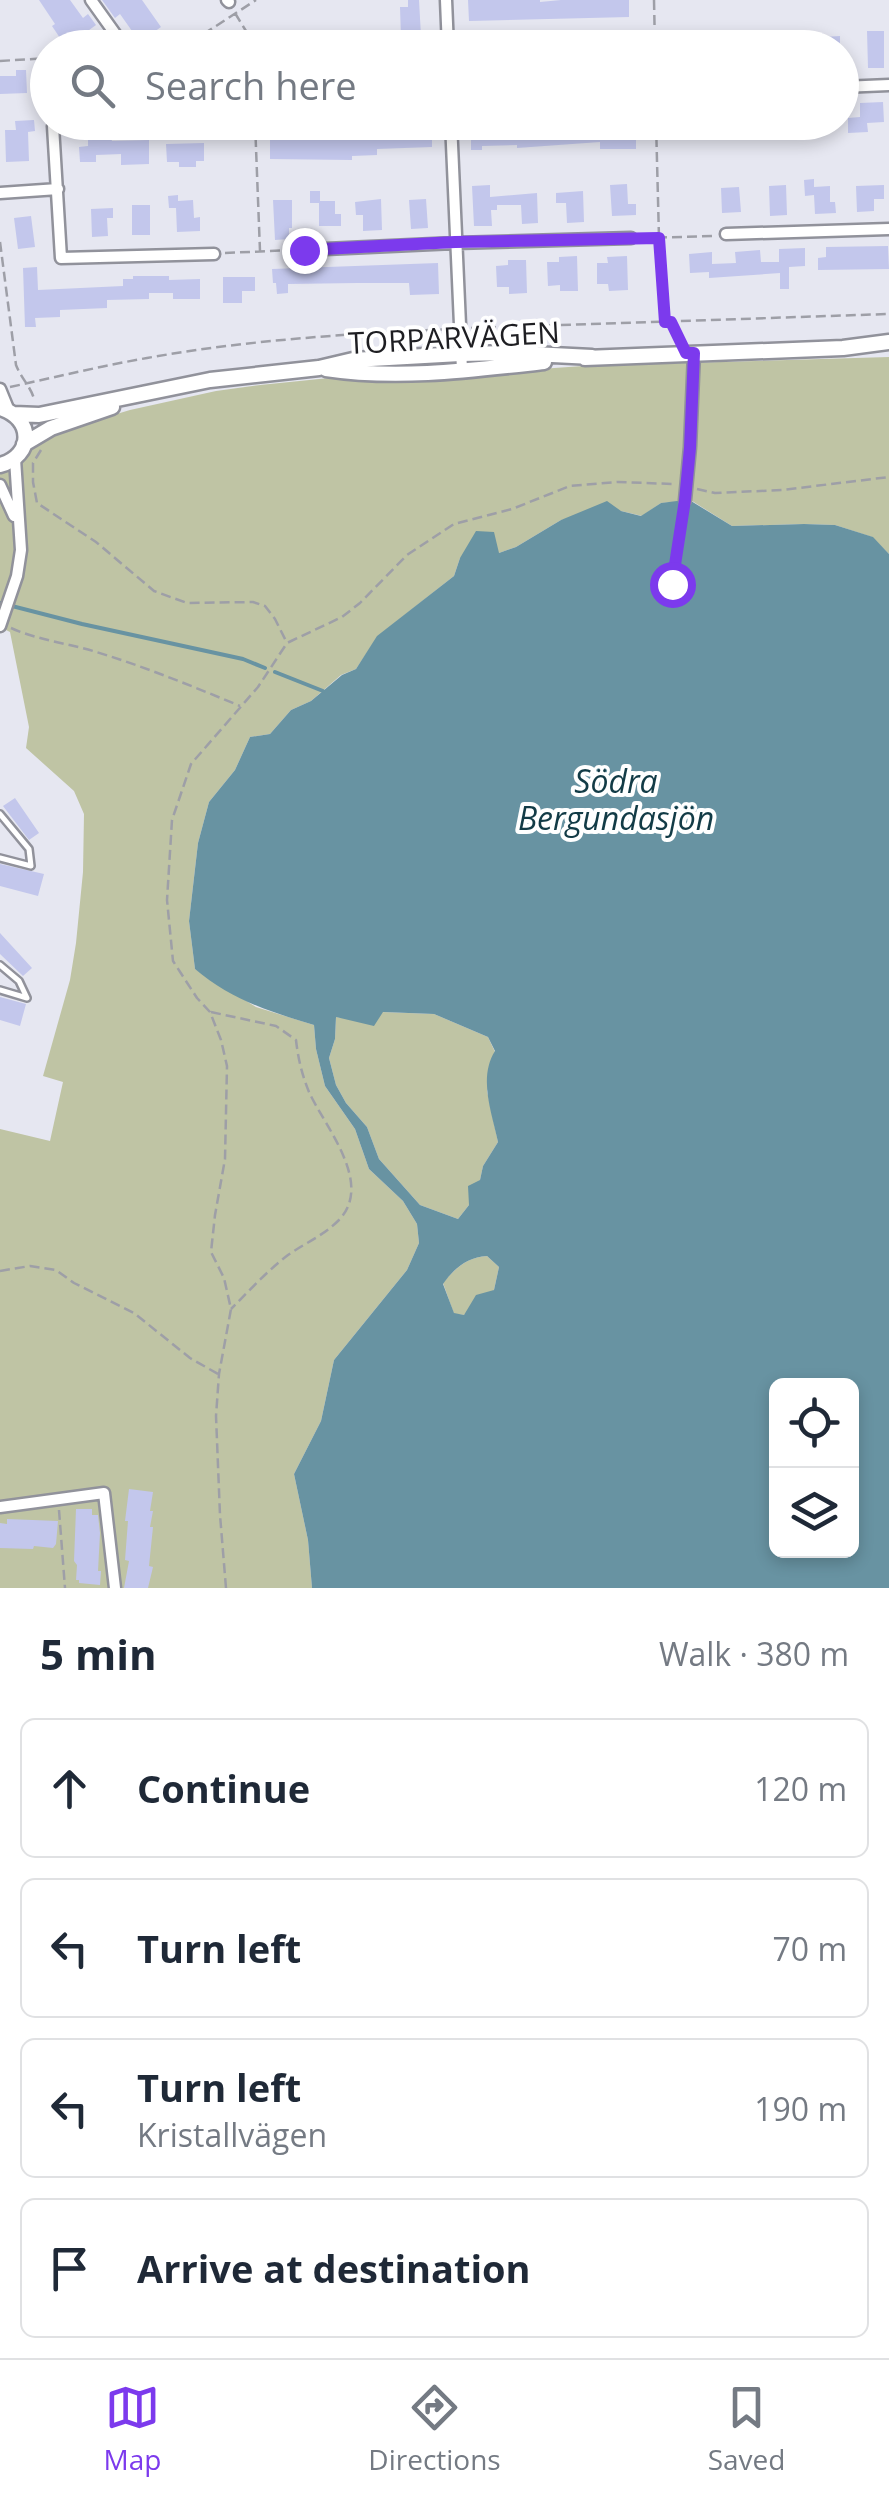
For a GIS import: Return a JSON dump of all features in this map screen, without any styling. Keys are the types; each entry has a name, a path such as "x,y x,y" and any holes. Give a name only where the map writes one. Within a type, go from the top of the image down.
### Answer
{"street":[{"path":"91,0 112,30"},
{"path":"446,0 447,30"},
{"path":"859,86 889,85"},
{"path":"53,140 61,258 214,254"},
{"path":"452,140 462,370"},
{"path":"0,193 58,189"},
{"path":"726,234 889,229"},
{"path":"304,250 631,238"},
{"name":"TORPARVÄGEN","path":"844,348 889,342"},
{"name":"TORPARVÄGEN","path":"318,368 351,373 462,370 592,357 844,348 889,350"},
{"name":"TORPARVÄGEN","path":"8,411 39,414 175,387 353,360 513,353 592,357"},
{"path":"685,500 690,353"},
{"name":"TORPARVÄGEN","path":"24,444 60,425 175,387"},
{"path":"0,389 8,411 24,428 24,444 15,459 21,550 2,621"},
{"path":"0,465 15,459"},
{"path":"0,485 18,526"},
{"path":"0,1507 104,1493 115,1588"}],"lane":[{"path":"0,814 29,849 31,866 0,858"},
{"path":"0,965 19,981 26,998 0,990"}],"path":[{"path":"211,30 256,0"},
{"path":"228,1 245,30"},
{"path":"655,1 655,30"},
{"path":"0,62 30,60"},
{"path":"256,140 260,251"},
{"path":"656,140 659,238 668,322 690,353"},
{"path":"631,238 726,234"},
{"path":"0,242 16,366 24,384"},
{"path":"214,254 304,250"},
{"path":"0,389 146,358 298,338 889,314"},
{"path":"43,446 33,463 37,503 96,542 154,591 187,602 253,602 265,606 287,644"},
{"path":"226,1588 216,1416 231,1309 224,1278 212,1252 225,1159 227,1066 222,1040 210,1012 173,961 167,900 172,820 191,764 258,687 287,644 360,604 407,555 454,524 512,509 570,486 669,483 715,493 782,490 889,477"},
{"path":"672,584 685,500"},
{"path":"2,621 26,635 90,650 241,706"},
{"path":"210,1012 276,1026 296,1040 310,1094 345,1159 352,1182 342,1216 313,1242 290,1253 231,1309"},
{"path":"0,1270 30,1266 56,1270 134,1313 190,1358 219,1374"},
{"path":"58,1500 64,1588"}],"green space":[{"path":"889,357 889,554 872,537 835,525 732,526 692,501 661,503 642,516 621,511 561,520 516,547 460,558 454,576 378,636 356,669 341,675 311,701 291,710 270,734 250,737 235,770 209,802 198,843 189,921 195,969 256,1007 314,1025 325,1086 355,1129 369,1169 403,1201 417,1224 419,1243 407,1270 334,1360 321,1421 294,1474 308,1540 312,1588 0,1588 0,1129 50,1141 63,1082 43,1076 70,980 76,943 84,814 74,791 26,748 29,727 10,632 0,627 0,471 21,463 32,446 50,434 130,410 260,385 583,366"},
{"path":"382,1012 434,1014 488,1037 495,1052 487,1091 498,1142 483,1166 469,1205 458,1219 420,1205 379,1159 367,1127 336,1085 329,1058 336,1017 350,1019"},
{"path":"487,1256 499,1267 494,1290 464,1315 454,1314 443,1283 462,1264"}],"water":[{"name":"Södra Bergundasjön","path":"685,500 732,526 835,525 873,537 889,554 889,1588 312,1588 308,1540 294,1474 321,1421 334,1360 407,1270 419,1243 417,1224 403,1201 369,1169 355,1129 325,1086 314,1025 236,996 195,969 189,921 198,843 209,802 235,770 250,737 270,734 291,710 311,701 342,675 356,669 377,636 454,576 476,531 494,532 499,553 607,501 621,511 641,516 661,503","holes":["383,1012 434,1014 488,1037 495,1051 487,1084 498,1142 483,1166 480,1180 468,1186 469,1205 458,1219 420,1205 379,1159 367,1127 336,1085 329,1058 336,1017 374,1026","487,1256 499,1267 494,1290 476,1295 464,1315 454,1313 443,1284 462,1264"]}],"building":[{"path":"39,0 70,0 83,18 88,14 96,25 89,30 55,30 55,24"},
{"path":"102,0 142,0 161,27 131,30 120,14 115,18"},
{"path":"408,0 419,0 421,30 401,30 400,7 408,7"},
{"path":"468,0 629,0 629,17 469,21"},
{"path":"867,31 884,31 884,68 868,68"},
{"path":"16,70 26,70 27,93 0,94 0,76 16,76"},
{"path":"883,102 884,122 867,123 868,132 859,132 860,103"},
{"path":"30,120 29,161 6,162 5,130 16,130 15,121"},
{"path":"88,140 149,140 149,164 121,165 121,154 96,155 96,162 80,162 79,147 88,146"},
{"path":"270,140 432,140 432,147 377,149 377,155 352,156 352,160 270,159"},
{"path":"471,140 636,140 636,149 600,149 600,142 517,148 482,146 482,150 471,150"},
{"path":"204,143 204,161 196,161 196,167 167,162 166,144"},
{"path":"814,179 814,187 830,186 830,202 835,202 836,213 815,214 814,195 805,196 804,180"},
{"path":"627,184 628,204 636,204 636,215 612,216 610,185"},
{"path":"490,185 490,197 537,193 538,223 522,224 521,205 497,205 497,210 491,210 492,226 474,226 472,186"},
{"path":"786,185 787,215 770,216 769,186"},
{"path":"884,185 884,199 874,199 874,211 857,212 856,186"},
{"path":"739,187 741,212 722,213 721,188"},
{"path":"310,191 320,191 320,201 335,201 335,214 341,214 341,226 319,226 319,203 310,203"},
{"path":"583,191 584,222 567,223 566,203 556,203 556,193"},
{"path":"178,195 178,201 193,200 194,218 200,217 200,231 177,232 176,208 169,208 168,196"},
{"path":"381,199 382,230 363,231 363,215 356,215 355,202"},
{"path":"426,199 428,228 411,229 409,200"},
{"path":"273,200 292,200 289,239 275,240"},
{"path":"132,205 150,205 150,235 132,235"},
{"path":"113,208 113,218 107,218 108,236 92,237 91,209"},
{"path":"31,216 35,247 18,249 14,218"},
{"path":"888,246 889,269 818,270 818,258 826,257 826,247"},
{"path":"805,248 805,266 789,267 789,289 780,289 780,273 709,278 709,272 690,273 689,254 712,252 712,264 736,263 735,252 760,250 761,262 779,262 779,249"},
{"path":"577,256 578,291 548,286 547,262"},
{"path":"627,256 628,290 609,291 608,284 597,284 597,263 608,263 607,257"},
{"path":"508,260 526,260 527,293 509,294 509,287 497,287 496,266 508,265"},
{"path":"438,263 439,294 410,295 409,283 357,283 288,284 288,293 277,294 273,283 272,269"},
{"path":"37,267 38,290 123,286 123,279 133,276 169,276 169,280 200,279 200,299 173,299 173,293 149,293 149,299 107,300 107,308 60,310 60,317 35,318 36,327 25,327 23,268"},
{"path":"223,277 255,277 255,291 242,291 242,303 223,303"},
{"path":"15,798 39,833 29,840 3,806"},
{"path":"0,864 44,874 38,896 0,886"},
{"path":"0,933 32,968 23,976 0,954"},
{"path":"0,997 26,1004 20,1026 0,1020"},
{"path":"129,1489 153,1492 149,1566 153,1567 148,1588 124,1588 129,1561 125,1560 125,1521"},
{"path":"76,1509 92,1509 92,1515 98,1515 100,1585 76,1580"},
{"path":"7,1519 58,1521 56,1544 53,1548 0,1548 0,1523 7,1524"}],"waterway":[{"path":"0,603 243,659 265,668"},
{"path":"275,672 323,691"}],"route":[{"path":"304,250 659,238 665,322 671,322 686,353 694,353 690,448 672,584"}]}
